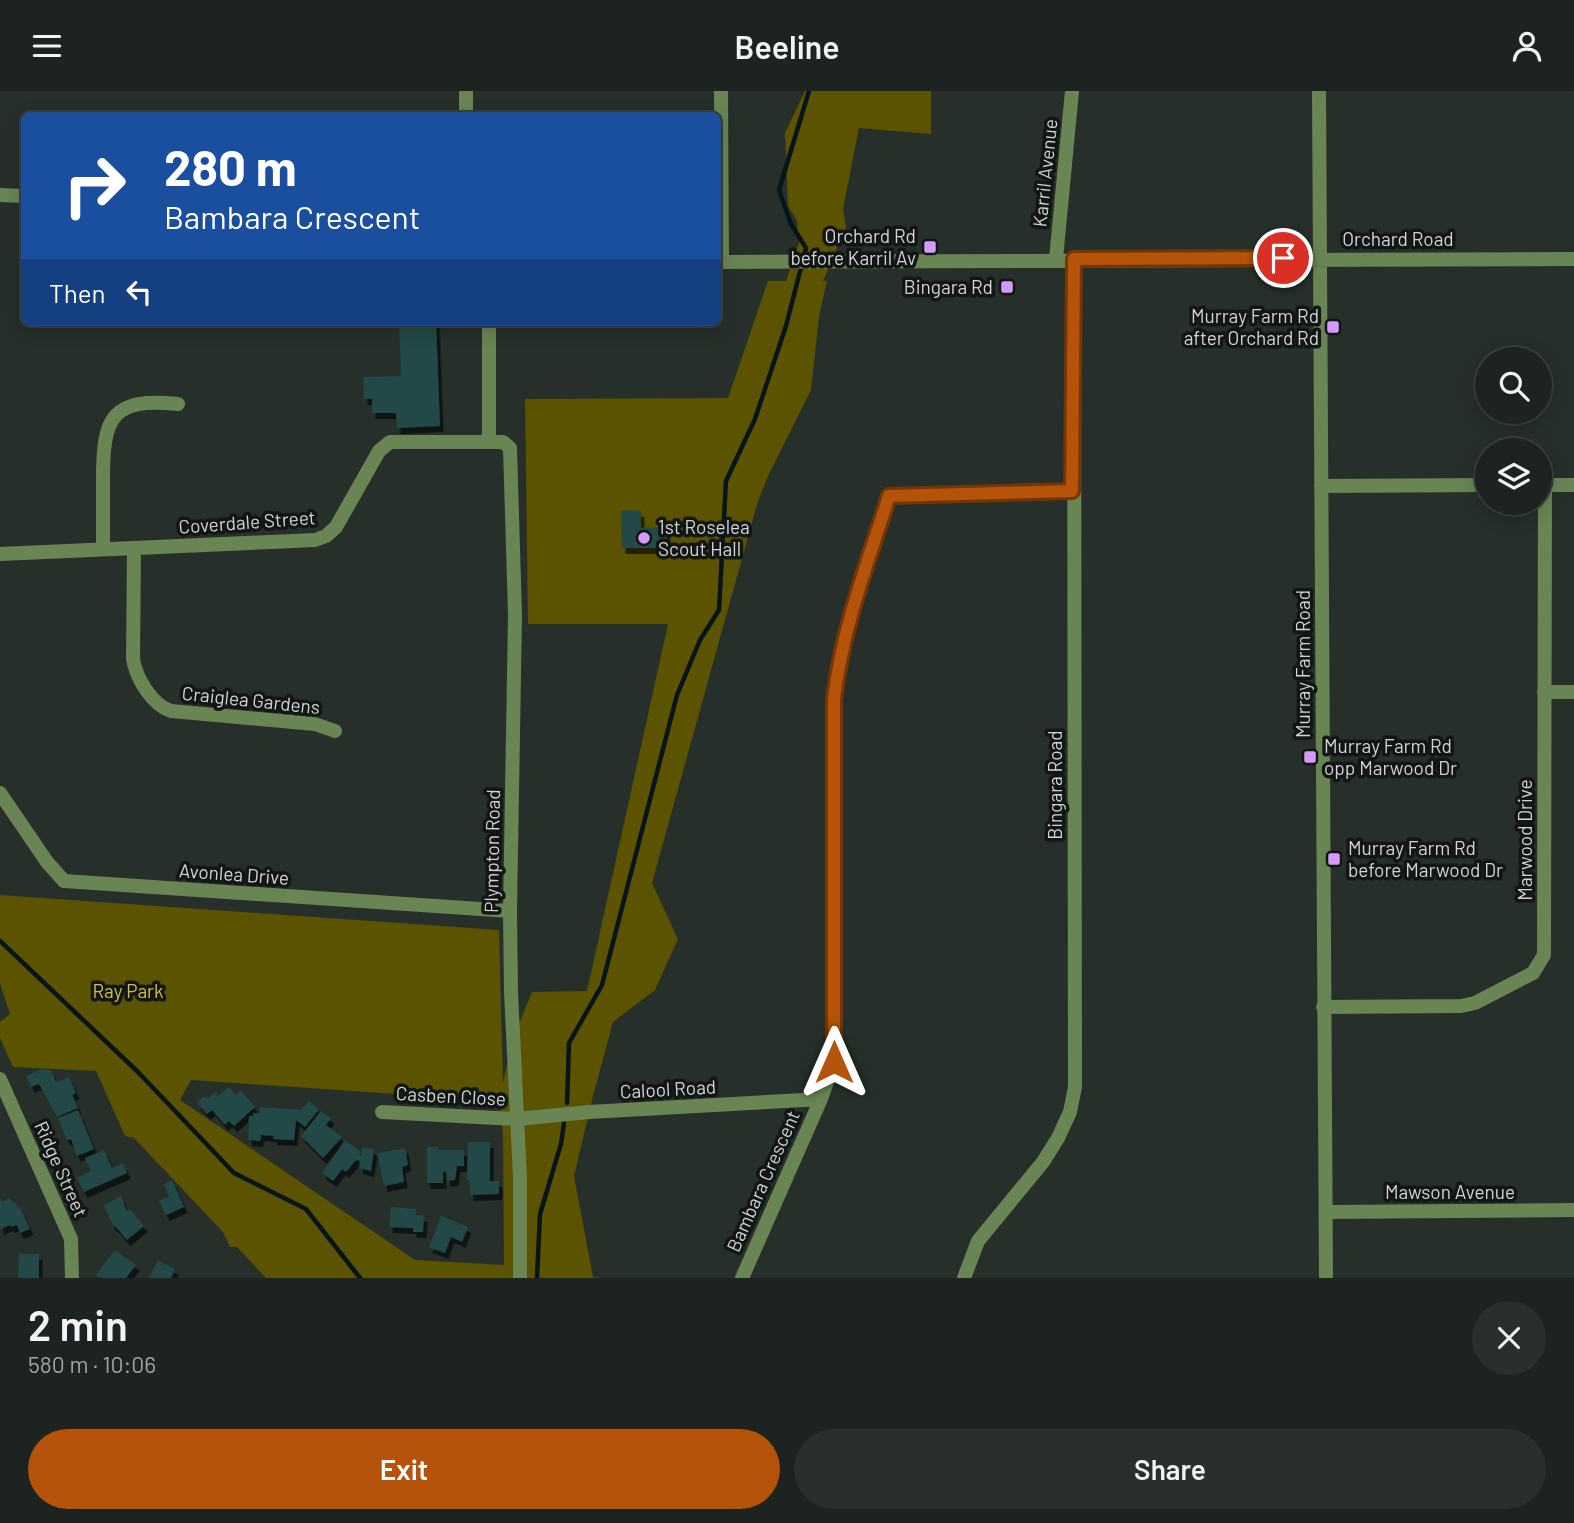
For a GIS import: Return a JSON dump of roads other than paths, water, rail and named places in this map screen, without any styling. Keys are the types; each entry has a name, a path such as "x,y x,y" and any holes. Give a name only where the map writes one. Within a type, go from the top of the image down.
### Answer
{"street":[{"path":"466,91 466,112"},
{"path":"721,91 721,112"},
{"name":"Karril Avenue","path":"1056,259 1072,91"},
{"name":"Murray Farm Road","path":"1319,91 1326,1278"},
{"path":"0,195 21,196"},
{"name":"Bingara Road","path":"964,1278 978,1241 1043,1162 1058,1138 1070,1112 1075,1087 1072,491 1074,259"},
{"name":"Orchard Road","path":"721,262 1574,259"},
{"path":"489,326 489,442"},
{"path":"103,549 103,445 108,426 122,410 136,404 152,401 178,404"},
{"name":"Coverdale Street","path":"0,554 321,539 336,527 379,451 390,442 489,442"},
{"name":"Plympton Road","path":"489,442 503,442 510,448 515,615 510,911 520,1178 520,1278"},
{"path":"1321,486 1475,485"},
{"path":"1552,485 1574,485"},
{"name":"Bambara Crescent","path":"742,1278 821,1099 834,1062 834,699 837,670 889,496 1072,491"},
{"name":"Marwood Drive","path":"1323,1007 1461,1006 1475,1003 1499,991 1534,973 1540,966 1544,955 1542,515"},
{"name":"Craiglea Gardens","path":"134,549 132,659 135,670 156,703 171,711 315,724 335,731"},
{"path":"1544,692 1574,692"},
{"name":"Avonlea Drive","path":"0,793 47,862 64,881 510,911"},
{"name":"Ridge Street","path":"0,1079 71,1239 72,1278"},
{"name":"Calool Road","path":"517,1119 589,1112 821,1099"},
{"name":"Casben Close","path":"382,1112 517,1119"},
{"name":"Mawson Avenue","path":"1326,1212 1574,1210"}],"waterway":[{"path":"567,1103 569,1043 602,985 677,695 700,640 719,610 726,481 755,419 786,326 806,248 791,224 779,190 809,91"},
{"path":"0,941 138,1072 234,1173 306,1209 360,1278"},
{"path":"537,1278 540,1214 561,1144 564,1123"}],"place":[{"name":"Orchard Rd before Karril Av","path":"930,247"},
{"name":"Bingara Rd","path":"1007,287"},
{"name":"Murray Farm Rd after Orchard Rd","path":"1333,327"},
{"name":"1st Roselea Scout Hall","path":"644,538"},
{"name":"Murray Farm Rd opp Marwood Dr","path":"1310,757"},
{"name":"Murray Farm Rd before Marwood Dr","path":"1334,859"}],"park label":[{"name":"Ray Park","path":"128,991"}]}
